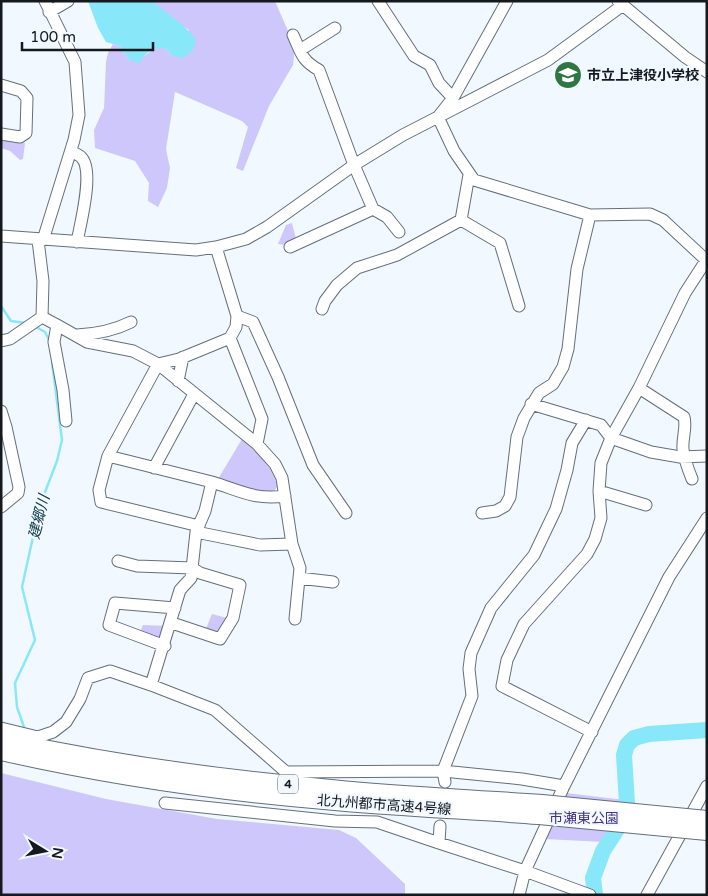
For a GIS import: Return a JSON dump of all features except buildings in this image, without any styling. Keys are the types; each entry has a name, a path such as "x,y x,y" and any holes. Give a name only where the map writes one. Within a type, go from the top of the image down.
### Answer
{"highway":[{"name":"4","path":"14,734 35,753"},
{"path":"1,752 35,753"},
{"name":"北九州都市高速4号線","path":"35,753 273,782 541,809 707,832"},
{"name":"北九州都市高速4号線","path":"541,809 707,819"}],"street":[{"path":"41,318 41,240 71,151 78,114 75,62 47,7 68,1"},
{"path":"378,1 414,56 430,65 439,82 453,98"},
{"path":"438,118 453,98 507,1"},
{"path":"1,236 196,250 216,248 246,239 267,227 354,165 403,135 548,60 621,3 685,57 707,72"},
{"path":"300,50 335,28"},
{"path":"293,35 307,64 319,70 354,165 373,209 387,217 399,232"},
{"path":"1,85 21,91 26,98 26,133 20,137 1,134"},
{"path":"438,118 454,151 474,180 590,215 650,214 664,220 705,265 672,319 639,388 611,438 601,463 599,491 601,518 595,539 587,554 524,624 507,660 502,686 592,732"},
{"path":"71,151 82,157 86,166 86,186 77,242"},
{"path":"461,220 469,175"},
{"path":"290,247 373,209"},
{"path":"482,513 496,511 505,506 510,496 517,437 524,418 531,404 539,394 553,384 563,367 568,349 577,269 590,215"},
{"path":"461,220 500,243 519,306"},
{"path":"322,309 325,301 337,285 356,268 396,255 461,220"},
{"path":"216,248 237,316 236,327 230,338 183,357 158,364 108,456 99,490 101,502 260,546 292,544"},
{"path":"237,316 253,322 278,377 313,465 346,513"},
{"path":"41,318 87,342 133,351 158,364 258,444 276,464 282,478 292,544 300,568 294,619"},
{"path":"1,341 10,339 41,318"},
{"path":"75,335 97,334 131,322"},
{"path":"57,325 54,342 63,390 66,421"},
{"path":"230,338 262,419 258,444"},
{"path":"178,381 183,357"},
{"path":"639,388 684,417 682,448 692,479"},
{"path":"154,468 194,394"},
{"path":"531,404 602,425 611,438 651,452 685,457 707,456"},
{"path":"1,412 6,426 19,486 18,493 1,507"},
{"path":"444,777 472,696 469,669 471,653 491,608 534,554 556,509 572,443 586,420"},
{"path":"108,456 212,482 247,495 269,498 285,496"},
{"path":"151,685 172,624 180,590 191,578 197,529 205,511 212,482"},
{"path":"599,491 646,505"},
{"path":"518,895 526,871 564,786 669,577 707,518"},
{"path":"118,560 137,566 192,568 200,573 240,586 233,618 220,640 172,624"},
{"path":"299,578 333,582"},
{"path":"164,646 109,625 114,603 175,608"},
{"path":"1,728 14,734 38,737 53,732 66,722 80,699 88,678 110,671 215,710 286,772 522,779 564,786"},
{"path":"647,895 707,786"},
{"path":"165,803 335,821 377,822 526,871 590,895"},
{"path":"439,843 440,826"}],"green space":[{"path":"152,1 275,1 295,47 293,65 269,106 243,171 236,168 248,127 242,121 175,92 166,149 170,168 167,188 158,207 148,201 149,183 135,161 95,148 94,130 104,108 106,62 113,44 120,46 129,60 143,57 155,48 165,48 171,55 189,30 173,20"},
{"path":"1,140 25,143 23,159 20,160 10,151 1,148"},
{"path":"292,223 296,239 286,245 278,244 286,225"},
{"path":"242,439 266,461 278,485 273,494 262,494 218,479"},
{"path":"212,614 227,618 221,634 205,631"},
{"path":"143,625 167,626 163,640 139,634"},
{"path":"1,773 106,799 217,819 339,830 356,838 405,884 405,895 1,895"},
{"name":"市瀬東公園","path":"566,793 625,800 617,823 604,842 544,839"}],"water":[{"path":"88,1 152,1 187,29 196,40 193,49 181,58 171,55 165,48 156,48 144,56 139,63 129,60 120,46 106,42 98,28"}],"waterway":[{"name":"建郷川","path":"1,306 11,321 26,323"},
{"name":"建郷川","path":"36,327 45,332 49,340"},
{"name":"建郷川","path":"21,729 24,727 17,707 15,683 35,640 22,587 40,505 57,461 62,440 52,362"},
{"path":"595,895 593,878 603,851 625,817 627,803 624,755 627,745 634,738 649,734 707,730"}],"place":[{"name":"市立上津役小学校","path":"568,75"}]}
